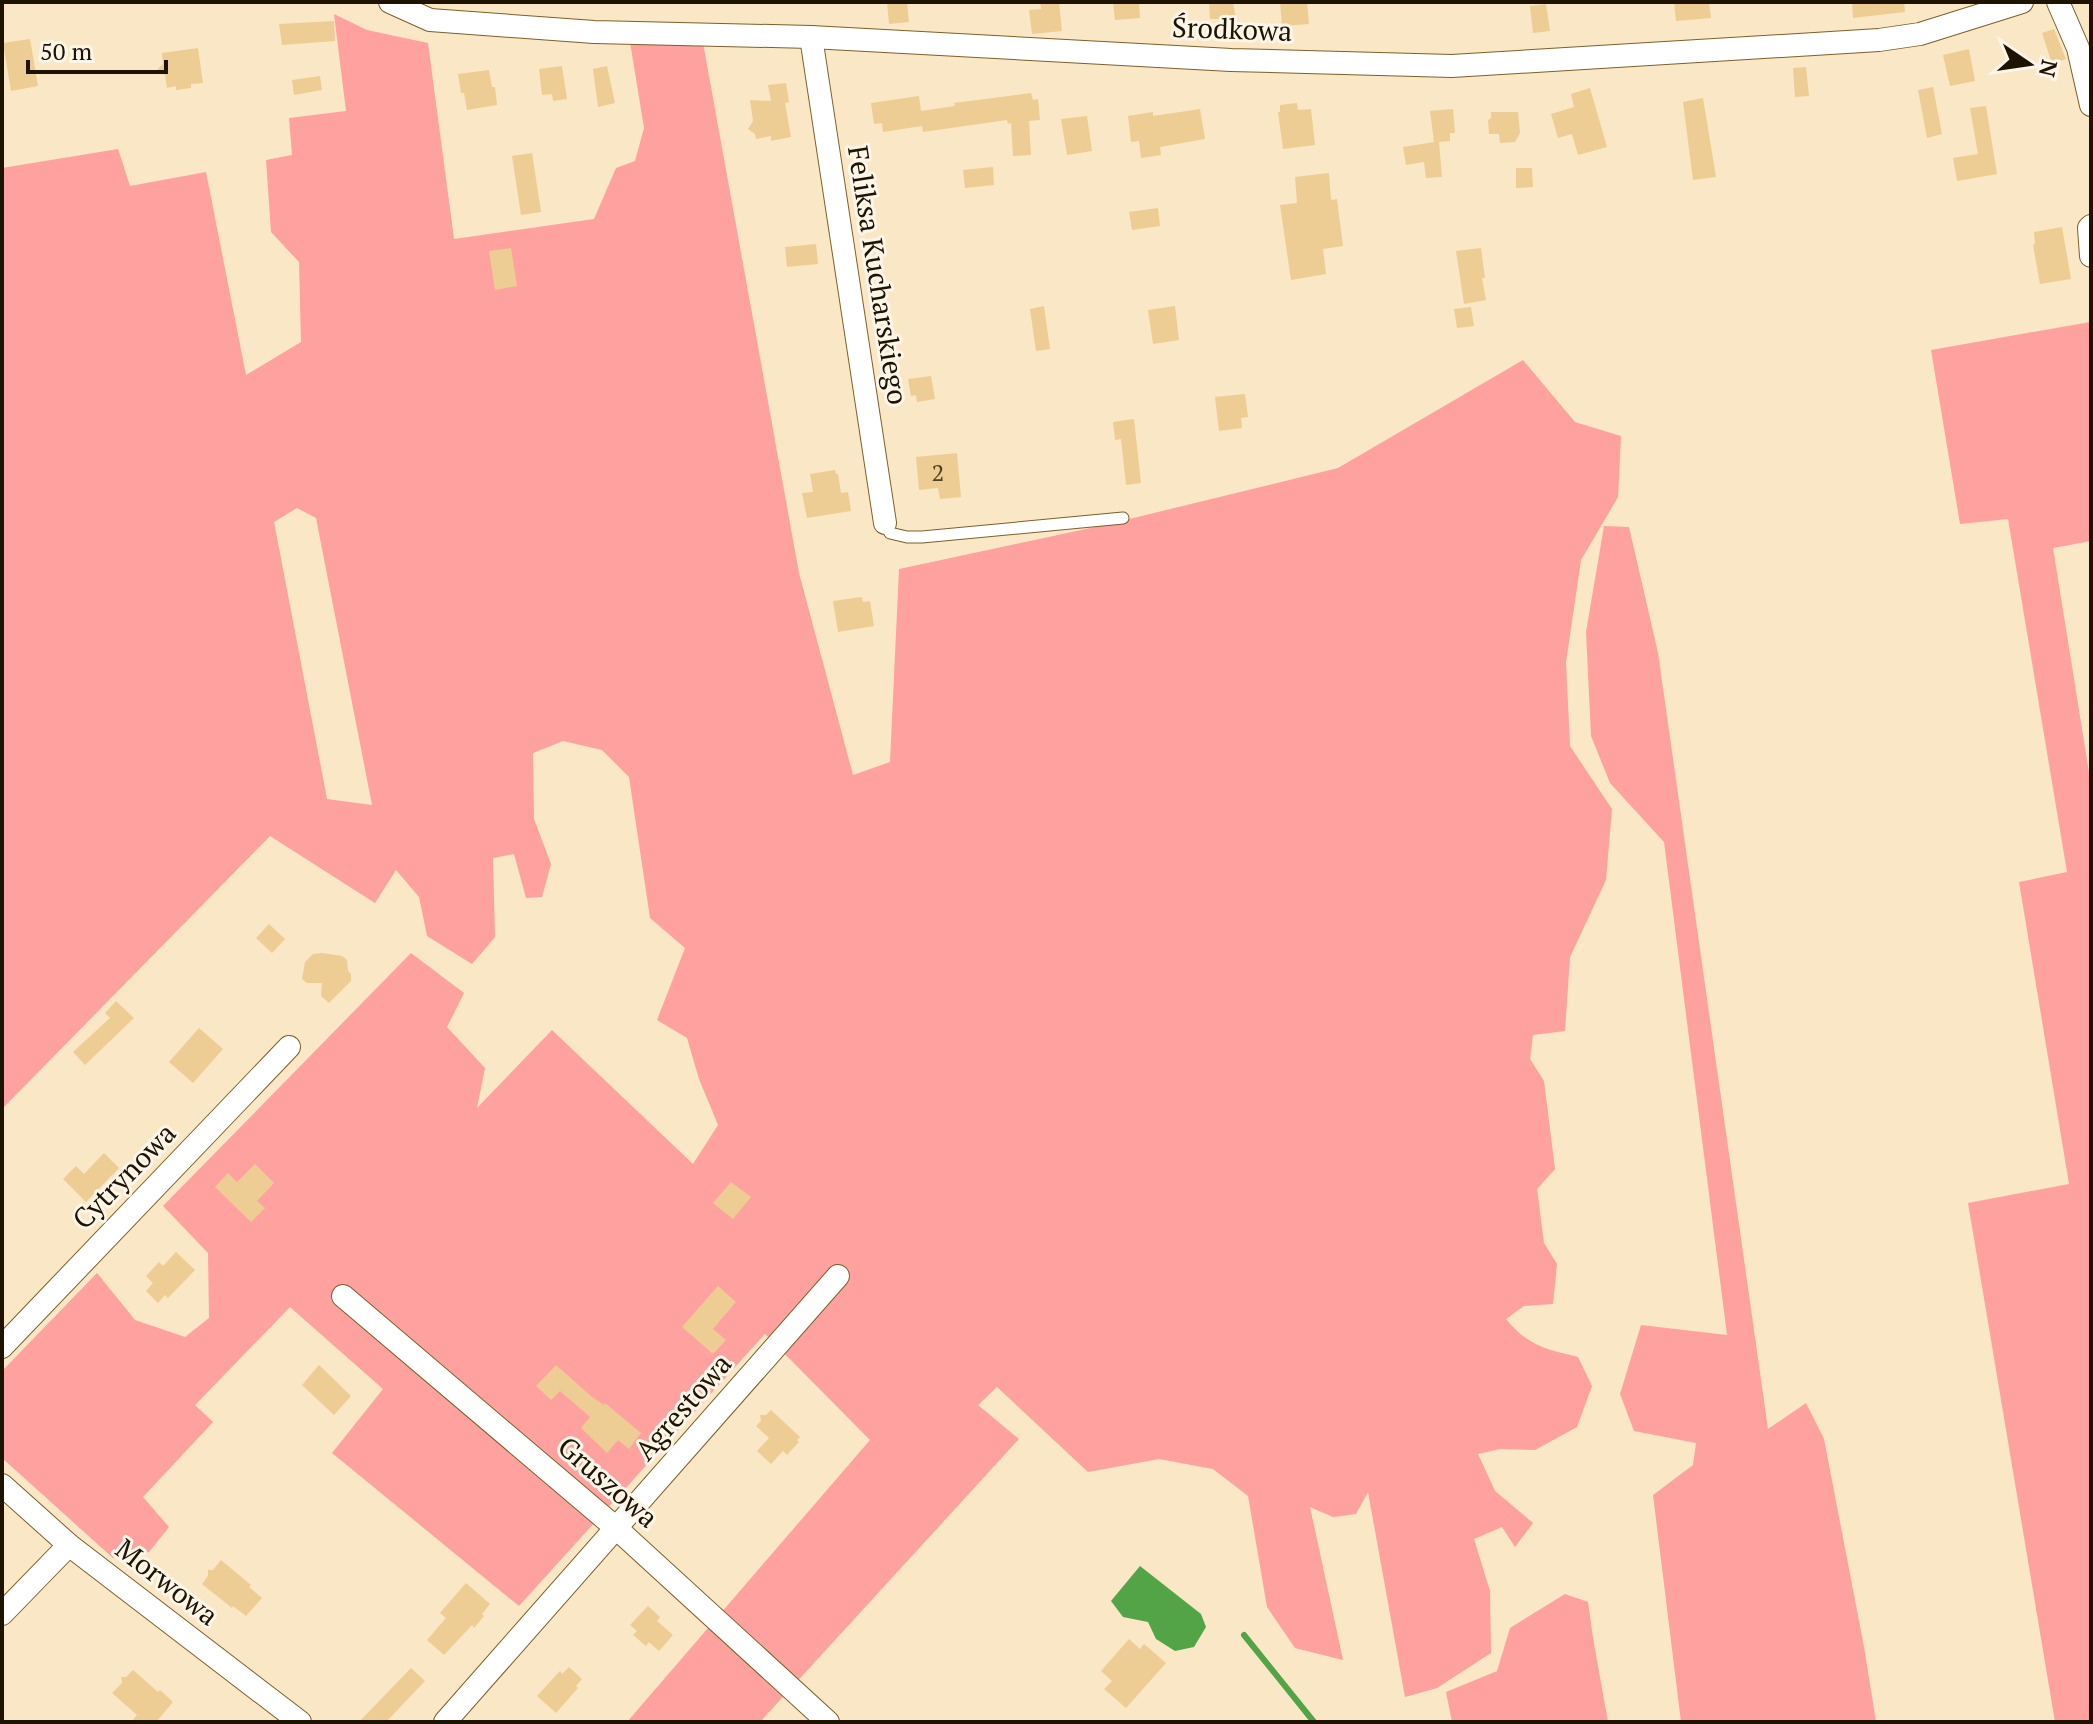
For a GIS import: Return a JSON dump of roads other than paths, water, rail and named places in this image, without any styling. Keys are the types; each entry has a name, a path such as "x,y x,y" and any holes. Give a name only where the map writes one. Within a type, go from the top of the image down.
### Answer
{"street":[{"name":"Środkowa","path":"390,2 430,20 594,32 811,37 1231,60 1452,66 1879,40 1920,34 2022,2"},
{"path":"2058,2 2078,48 2091,105"},
{"name":"Feliksa Kucharskiego","path":"811,37 885,523"},
{"path":"2091,226 2091,256"},
{"name":"Cytrynowa","path":"2,1347 289,1047"},
{"name":"Agrestowa","path":"445,1722 838,1276"},
{"name":"Gruszowa","path":"343,1296 616,1528 828,1722"},
{"name":"Morwowa","path":"2,1485 69,1545 300,1722"},
{"path":"2,1614 69,1545"}],"lane":[{"path":"885,523 890,533 922,537 1123,518"}],"waterway":[{"path":"1244,1635 1314,1722"}]}
